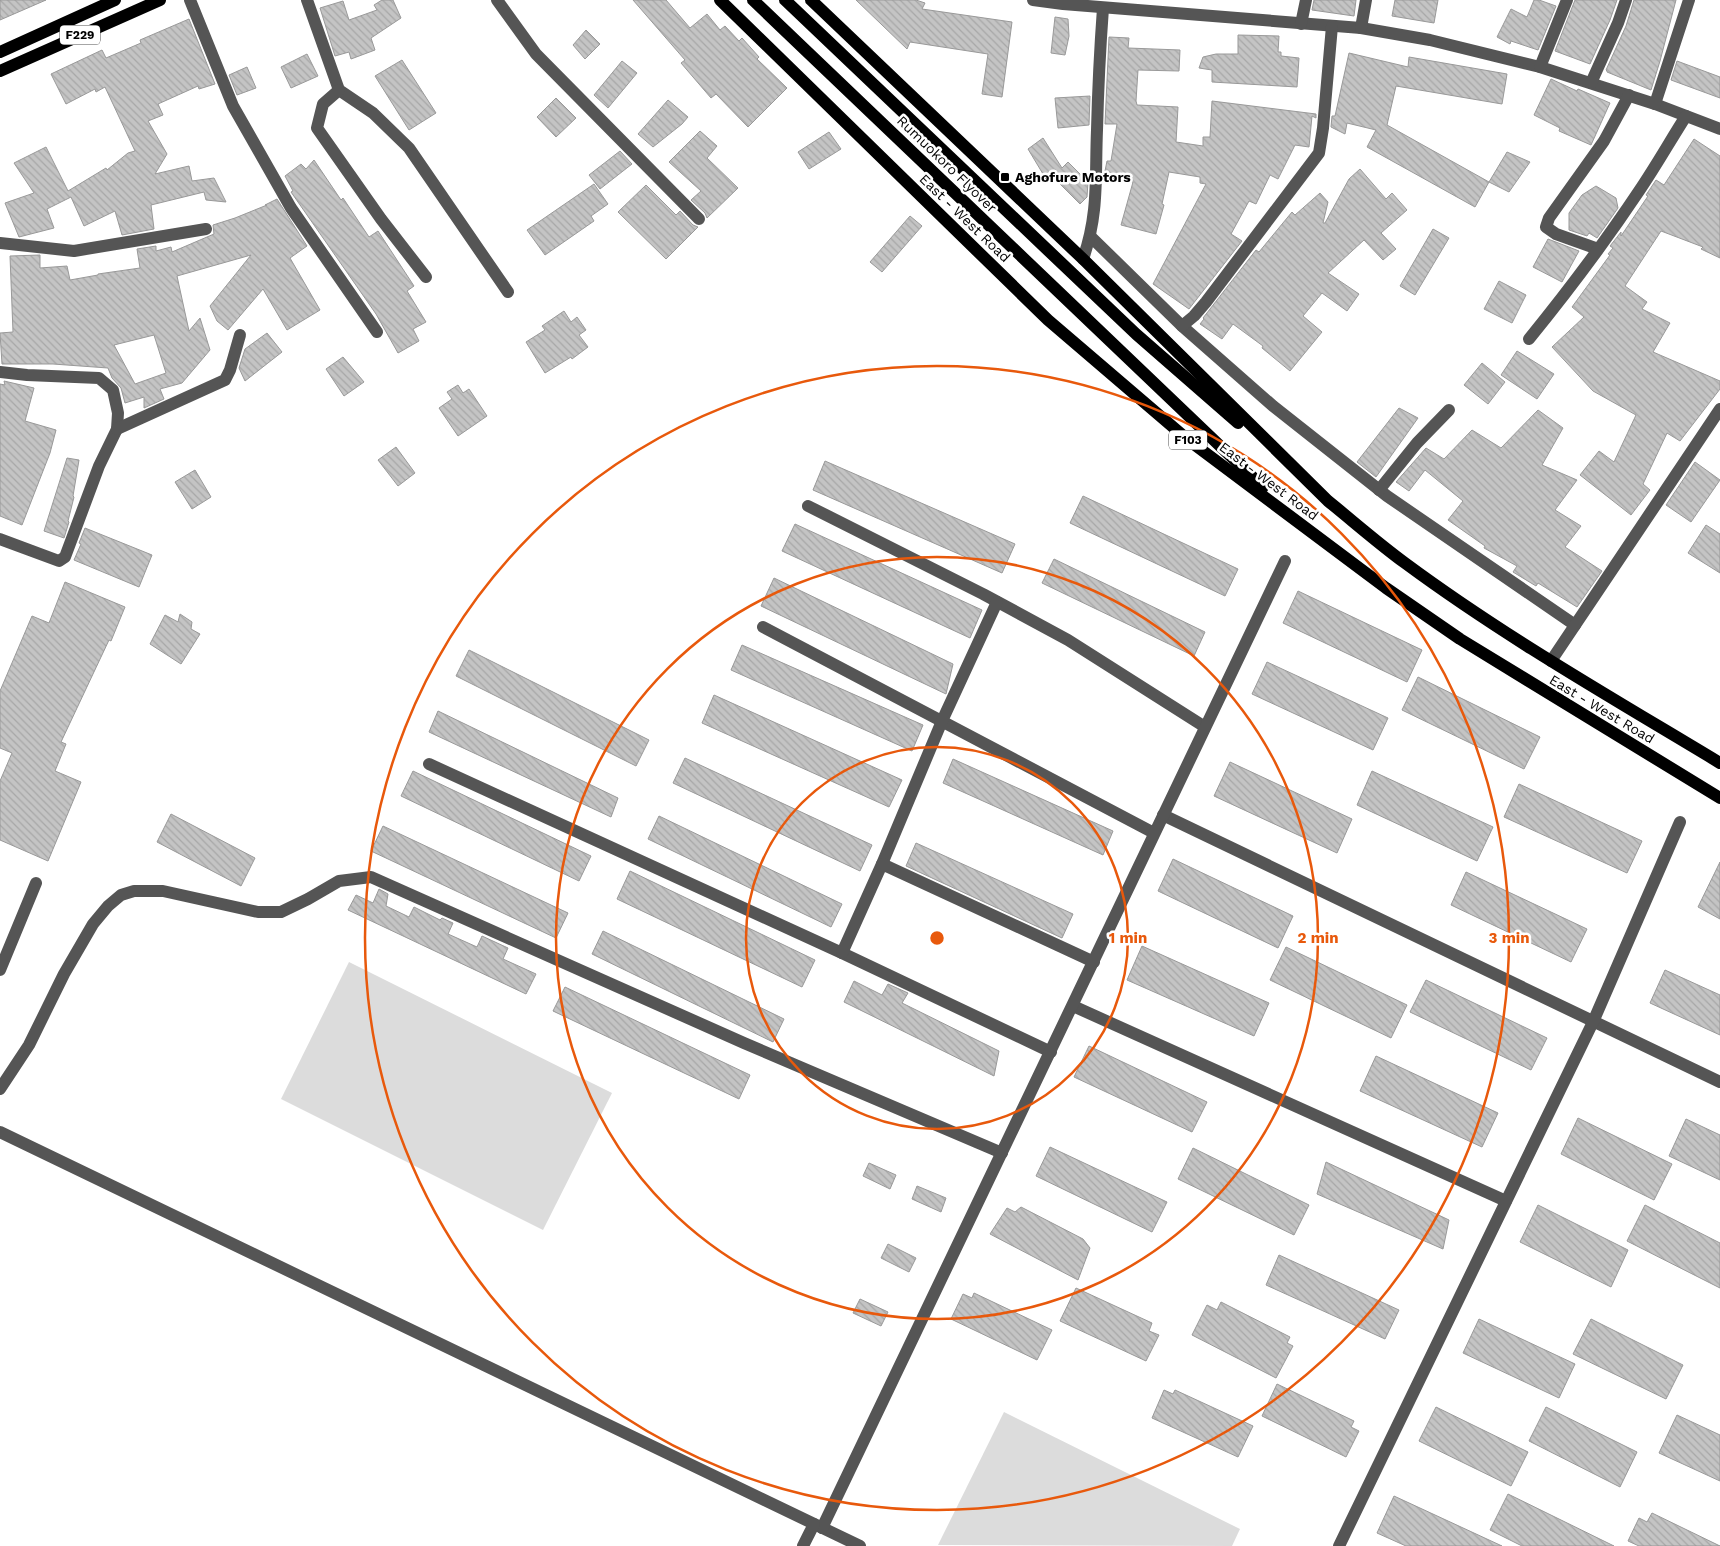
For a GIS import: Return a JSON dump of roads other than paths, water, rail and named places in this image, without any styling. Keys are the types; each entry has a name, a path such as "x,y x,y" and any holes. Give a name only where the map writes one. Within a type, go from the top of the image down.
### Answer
{"main road":[{"name":"F229","path":"0,52 115,0"},
{"name":"F229","path":"0,71 160,0"},
{"name":"East - West Road","path":"720,0 1048,320 1187,439 1386,588 1460,639 1720,798"},
{"name":"Rumuokoro Flyover","path":"753,0 1301,524"},
{"name":"Rumuokoro Flyover","path":"785,0 1136,334 1328,501"},
{"name":"East - West Road","path":"810,0 1083,259 1328,501 1405,563 1478,614 1551,661 1720,763"}],"street":[{"path":"190,0 233,106 291,208 377,332"},
{"path":"307,0 338,90 373,113 410,148 508,292"},
{"path":"496,0 536,54 699,219"},
{"path":"1033,0 1103,8 1360,28 1430,40 1540,67 1629,95 1720,129"},
{"path":"1301,24 1306,0"},
{"path":"1360,28 1366,0"},
{"path":"1540,67 1567,0"},
{"path":"1591,84 1626,0"},
{"path":"1655,104 1689,0"},
{"path":"1083,259 1091,237 1096,190 1098,77 1103,8"},
{"path":"1182,326 1206,302 1319,154 1332,26"},
{"path":"338,90 323,104 318,128 381,219 426,277"},
{"path":"1598,249 1556,234 1546,227 1549,218 1604,141 1629,95"},
{"path":"1529,339 1570,288 1640,190 1686,116"},
{"path":"0,243 74,250 206,229"},
{"path":"1091,237 1182,326 1273,406 1379,490 1575,625"},
{"path":"117,429 225,380 230,370 240,335"},
{"path":"0,372 27,376 99,378 113,390 118,413 117,429 99,466 64,557 59,561 0,539"},
{"path":"1551,661 1720,409"},
{"path":"1379,490 1417,443 1449,410"},
{"path":"808,506 1068,640 1206,727"},
{"path":"803,1546 818,1526 1002,1153 1285,561"},
{"path":"842,953 882,864 942,721 997,602"},
{"path":"763,627 1154,833"},
{"path":"429,764 842,953 1051,1052"},
{"path":"1163,815 1720,1082"},
{"path":"1339,1546 1593,1022 1680,822"},
{"path":"882,864 1094,962"},
{"path":"0,1090 29,1045 64,974 93,924 108,906 122,896 134,891 163,890 258,912 281,912 339,881 371,877 744,1043 1002,1153"},
{"path":"0,970 36,883"},
{"path":"1073,1006 1506,1201"},
{"path":"0,1132 860,1546"}],"place":[{"name":"Aghofure Motors","path":"1005,177"}]}
